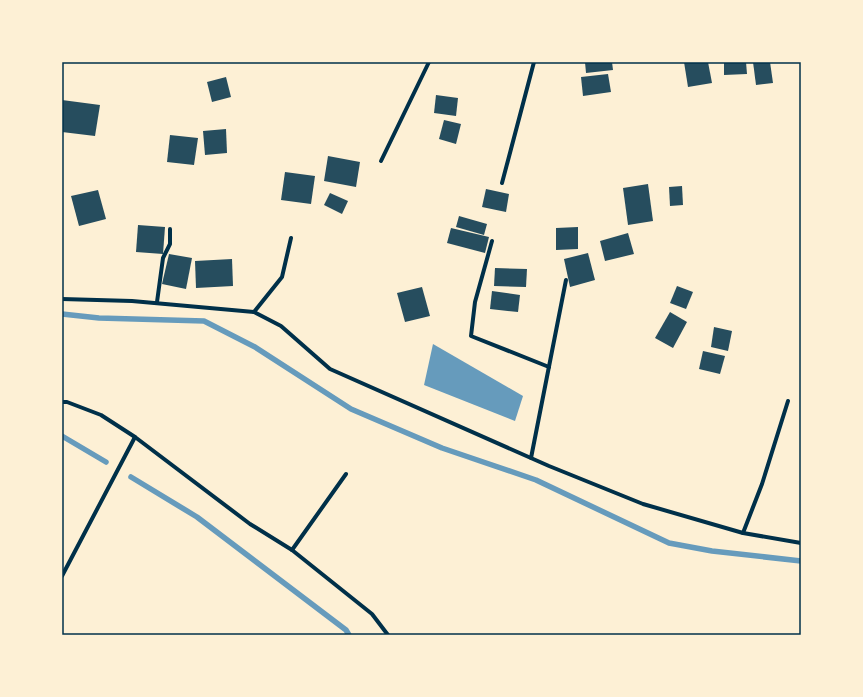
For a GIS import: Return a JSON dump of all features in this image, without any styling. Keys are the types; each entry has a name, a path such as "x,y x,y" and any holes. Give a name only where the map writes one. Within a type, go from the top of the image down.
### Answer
{"street":[{"path":"381,161 429,62"},
{"path":"502,183 534,62"},
{"path":"157,302 163,258 170,244 170,229"},
{"path":"254,312 282,277 291,238"},
{"path":"492,241 475,302 471,336 549,368"},
{"path":"531,458 566,280"},
{"path":"62,299 157,302 254,312 281,326 330,369 531,458 643,504 743,533 801,543"},
{"path":"743,533 762,484 788,401"},
{"path":"62,402 66,402 101,415 135,437 250,524 292,550 372,614 388,635"},
{"path":"62,576 135,437"},
{"path":"292,550 346,474"}],"water":[{"path":"433,344 523,396 515,421 424,385"}],"building":[{"path":"585,62 612,62 613,70 586,73"},
{"path":"684,62 708,62 712,83 688,87"},
{"path":"724,62 746,62 747,74 724,75"},
{"path":"753,62 770,62 773,83 756,85"},
{"path":"608,74 611,92 583,96 581,77"},
{"path":"226,77 231,97 212,102 207,82"},
{"path":"436,95 458,98 456,116 434,113"},
{"path":"62,100 100,105 95,136 62,132"},
{"path":"444,120 461,124 456,144 439,139"},
{"path":"226,129 227,153 205,155 203,131"},
{"path":"170,135 198,138 194,165 167,162"},
{"path":"328,156 360,162 356,187 324,181"},
{"path":"285,172 315,176 311,204 281,200"},
{"path":"648,184 653,221 628,225 623,188"},
{"path":"682,186 683,205 670,206 669,187"},
{"path":"486,189 509,194 506,212 482,207"},
{"path":"98,190 106,219 79,226 71,196"},
{"path":"330,193 348,201 342,214 324,205"},
{"path":"459,216 487,224 484,235 456,227"},
{"path":"138,225 165,227 163,254 136,252"},
{"path":"578,227 578,249 556,250 556,228"},
{"path":"451,228 489,237 485,253 447,243"},
{"path":"628,233 634,254 605,261 600,241"},
{"path":"588,253 595,280 570,287 564,259"},
{"path":"169,254 192,258 186,289 162,284"},
{"path":"232,259 233,286 196,288 195,261"},
{"path":"495,268 527,269 526,287 494,286"},
{"path":"677,286 693,292 686,309 670,303"},
{"path":"422,287 430,316 405,322 397,293"},
{"path":"492,291 520,295 518,312 490,309"},
{"path":"670,312 687,322 673,348 655,338"},
{"path":"714,327 732,331 728,351 711,347"},
{"path":"703,351 725,356 720,374 699,369"}],"waterway":[{"path":"62,314 99,318 204,321 255,347 351,409 442,448 536,480 669,543 712,551 801,561"},
{"path":"62,436 106,462"},
{"path":"131,477 197,517 346,630 349,635"}]}
